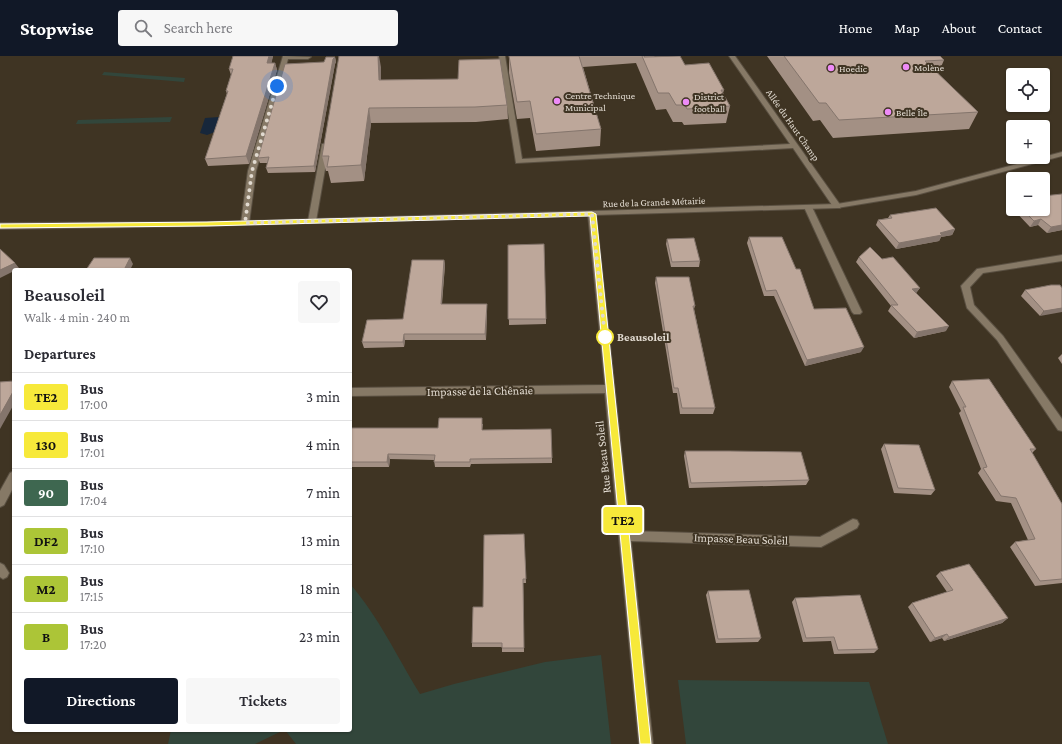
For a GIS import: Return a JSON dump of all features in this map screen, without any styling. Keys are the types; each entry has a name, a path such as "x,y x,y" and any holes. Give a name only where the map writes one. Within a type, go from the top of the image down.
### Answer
{"street":[{"path":"502,56 519,160 795,146"},
{"name":"Allée du Haut Champ","path":"732,56 837,206"},
{"path":"245,223 252,171 285,58 308,57"},
{"path":"312,221 326,138"},
{"name":"Rue de la Grande Métairie","path":"0,226 245,223 808,208 837,206 916,193 1062,154"},
{"path":"808,208 857,312"},
{"name":"Rue Beau Soleil","path":"592,214 646,744"},
{"path":"1062,258 980,272 966,286 970,306 1000,338 1062,427"},
{"name":"Impasse de la Chênaie","path":"352,392 610,389"},
{"path":"1051,410 1062,410"},
{"path":"0,502 12,480"},
{"name":"Impasse Beau Soleil","path":"624,536 822,542 853,524"}],"green space":[{"path":"104,72 185,78 184,82 102,75"},
{"path":"172,117 170,122 76,124 78,120"},
{"path":"352,587 379,624 420,694 454,684 545,662 601,655 611,744 296,744 287,732 352,732"},
{"path":"678,680 869,682 888,744 686,744"},
{"path":"171,732 280,732 255,744 168,744"}],"water":[{"path":"219,117 215,132 207,135 200,133 205,118"}],"building":[{"path":"233,56 269,56 267,63 275,63 246,156 205,159 228,91 226,91 233,69 229,69"},
{"path":"339,56 378,56 379,80 458,79 459,60 500,59 507,105 475,107 369,108 361,165 327,167 329,156 322,156"},
{"name":"Centre Technique Municipal","path":"509,56 579,56 601,129 536,134 530,101 517,102"},
{"path":"642,56 680,56 685,65 709,63 724,90 721,90 730,106 687,109 685,105 676,105 669,93 658,93"},
{"path":"784,56 940,56 944,60 925,61 978,112 839,120 826,103 819,103"},
{"path":"326,57 335,57 333,59 314,166 266,168 269,157 258,158 285,64 324,62"},
{"path":"1062,194 1062,225 1051,227 1041,219 1034,221 1029,216 1050,216 1050,195"},
{"path":"936,208 955,229 940,233 942,235 899,243 878,220 892,218 890,215"},
{"path":"749,237 782,237 796,269 800,269 814,309 846,308 864,347 807,360 776,290 766,291"},
{"path":"694,238 700,261 672,262 667,239"},
{"path":"544,244 546,319 508,319 508,245"},
{"path":"870,247 882,259 893,257 920,288 912,289 949,326 917,332 891,305 898,305 859,257"},
{"path":"0,249 15,263 0,270"},
{"path":"94,258 130,258 125,268 87,268"},
{"path":"412,260 444,260 441,304 487,304 485,334 404,334 403,342 362,342 367,320 403,319"},
{"path":"656,277 689,277 695,306 693,306 715,408 682,408 678,388 674,388"},
{"path":"1051,285 1060,285 1062,288 1062,308 1044,311 1025,290"},
{"path":"989,379 1036,449 1030,449 1062,504 1062,579 1040,581 1015,542 1035,539 1016,498 1001,496 983,468 987,467 963,407 966,407 952,381"},
{"path":"12,381 12,394 0,415 0,382"},
{"path":"439,418 482,418 482,430 551,429 552,458 470,459 470,462 434,462 435,455 388,454 387,462 352,462 352,428 438,428"},
{"path":"884,444 919,445 935,490 898,488"},
{"path":"685,451 801,452 809,480 691,483"},
{"path":"524,534 526,579 523,579 524,648 502,648 502,643 472,643 473,607 483,607 484,535"},
{"path":"969,564 1008,618 949,637 947,634 935,638 912,603 953,590 940,572"},
{"path":"749,590 761,638 718,639 708,591"},
{"path":"860,595 878,649 838,650 834,637 806,638 795,598"}],"bus line":[{"name":"TE2","path":"0,226 207,224 592,214 646,744"}],"place":[{"name":"Molène","path":"906,67"},
{"name":"Hoedic","path":"831,68"},
{"name":"Centre Technique Municipal","path":"557,101"},
{"name":"District football","path":"686,102"},
{"name":"Belle Île","path":"888,112"},
{"name":"Beausoleil","path":"605,337"}],"route":[{"path":"277,86 252,171 245,223 592,214 605,337"}]}
